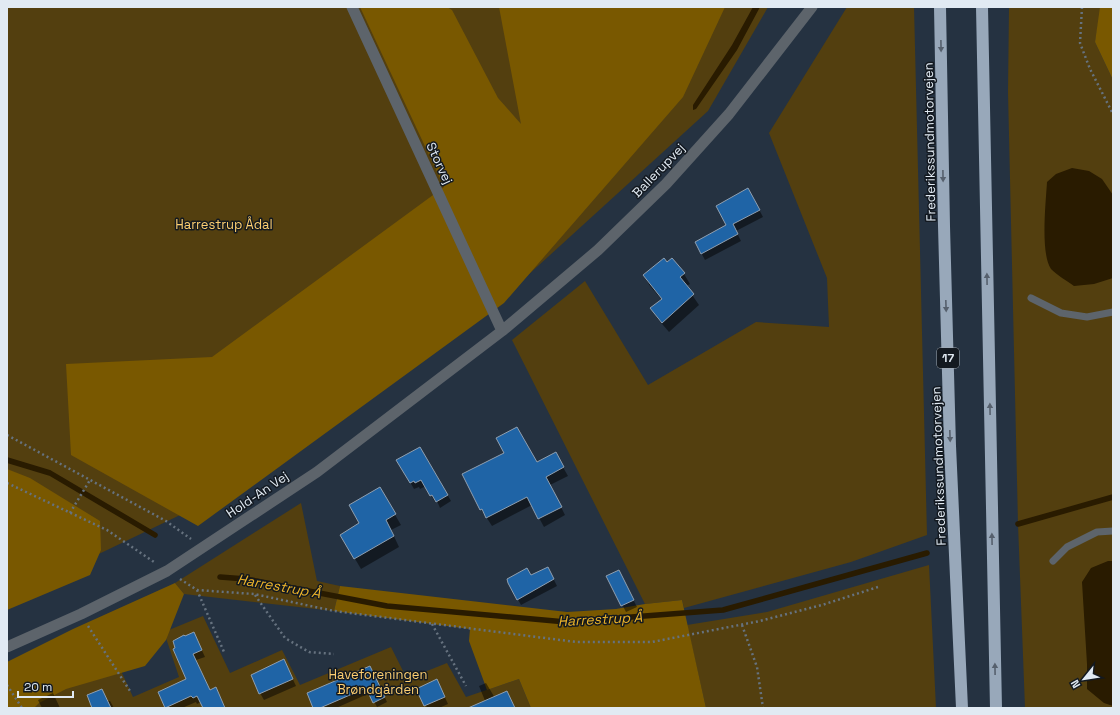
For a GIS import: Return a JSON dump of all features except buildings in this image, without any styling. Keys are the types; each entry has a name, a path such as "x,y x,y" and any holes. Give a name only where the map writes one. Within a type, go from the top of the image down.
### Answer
{"highway":[{"name":"Frederikssundmotorvejen","path":"940,7 950,446 962,708"},
{"path":"982,7 996,708"}],"street":[{"name":"Storvej","path":"352,7 502,331"},
{"name":"Ballerupvej","path":"502,331 598,250 666,184 729,114 812,7"},
{"name":"Hold-An Vej","path":"7,647 81,614 167,571 316,472 502,331"}],"lane":[{"path":"1031,298 1061,313 1088,317 1113,312"},
{"path":"1053,561 1067,547 1097,532 1113,531"}],"path":[{"path":"1082,7 1080,43 1090,69 1113,114"},
{"path":"7,435 166,521 202,548"},
{"path":"70,513 90,480"},
{"path":"7,483 107,530 197,590 254,594 334,611 576,642 652,642 760,621 822,605 878,587"},
{"path":"197,590 224,652"},
{"path":"254,594 285,638 309,652 334,654"},
{"path":"81,614 130,691"},
{"path":"431,624 466,686"},
{"path":"742,625 757,667 763,708"},
{"path":"7,685 22,708"}],"green space":[{"name":"Harrestrup Ådal","path":"7,7 768,7 708,111 527,276 201,505 7,598"},
{"path":"847,7 914,7 927,535 851,562 684,608 682,600 645,604 512,340 585,281 648,385 756,322 829,327 827,278 769,133"},
{"path":"1009,7 1101,7 1095,42 1113,80 1113,708 1025,708 1018,524 1008,92"},
{"path":"301,503 317,581 340,586 334,611 184,594 175,583"},
{"path":"929,565 936,708 706,708 687,625 767,612"},
{"name":"Haveforeningen Brøndgården","path":"203,616 230,673 282,650 300,685 391,647 407,679 447,663 466,697 519,679 531,708 34,708 30,696 116,660 133,697 179,677 164,632"}],"shaded area":[{"path":"360,7 447,7 452,10 498,98 521,124 499,7 725,7 683,97 504,303 198,526 71,455 66,364 212,357 444,187"},
{"path":"753,7 760,7 737,50 696,109 693,110 693,105 732,45"},
{"path":"1100,7 1113,7 1113,80 1095,42"},
{"path":"1072,168 1089,171 1102,179 1113,195 1113,278 1094,284 1074,286 1059,276 1051,269 1046,251 1044,227 1047,182 1056,174"},
{"path":"7,469 30,478 100,521 101,550 90,575 7,610"},
{"path":"1108,561 1113,561 1113,706 1104,703 1087,689 1082,582 1091,568"},
{"path":"175,583 184,594 166,640 145,666 66,689 39,703 34,708 7,708 7,662 73,629"},
{"path":"340,586 567,612 616,609 682,600 706,708 531,708 519,679 487,690 469,641 470,629 334,611"}],"waterway":[{"name":"Harrestrup Å","path":"7,460 50,473 155,535"},
{"name":"Harrestrup Å","path":"1018,524 1113,497"},
{"name":"Harrestrup Å","path":"220,577 246,579 387,606 566,622 723,610 927,553"}]}
